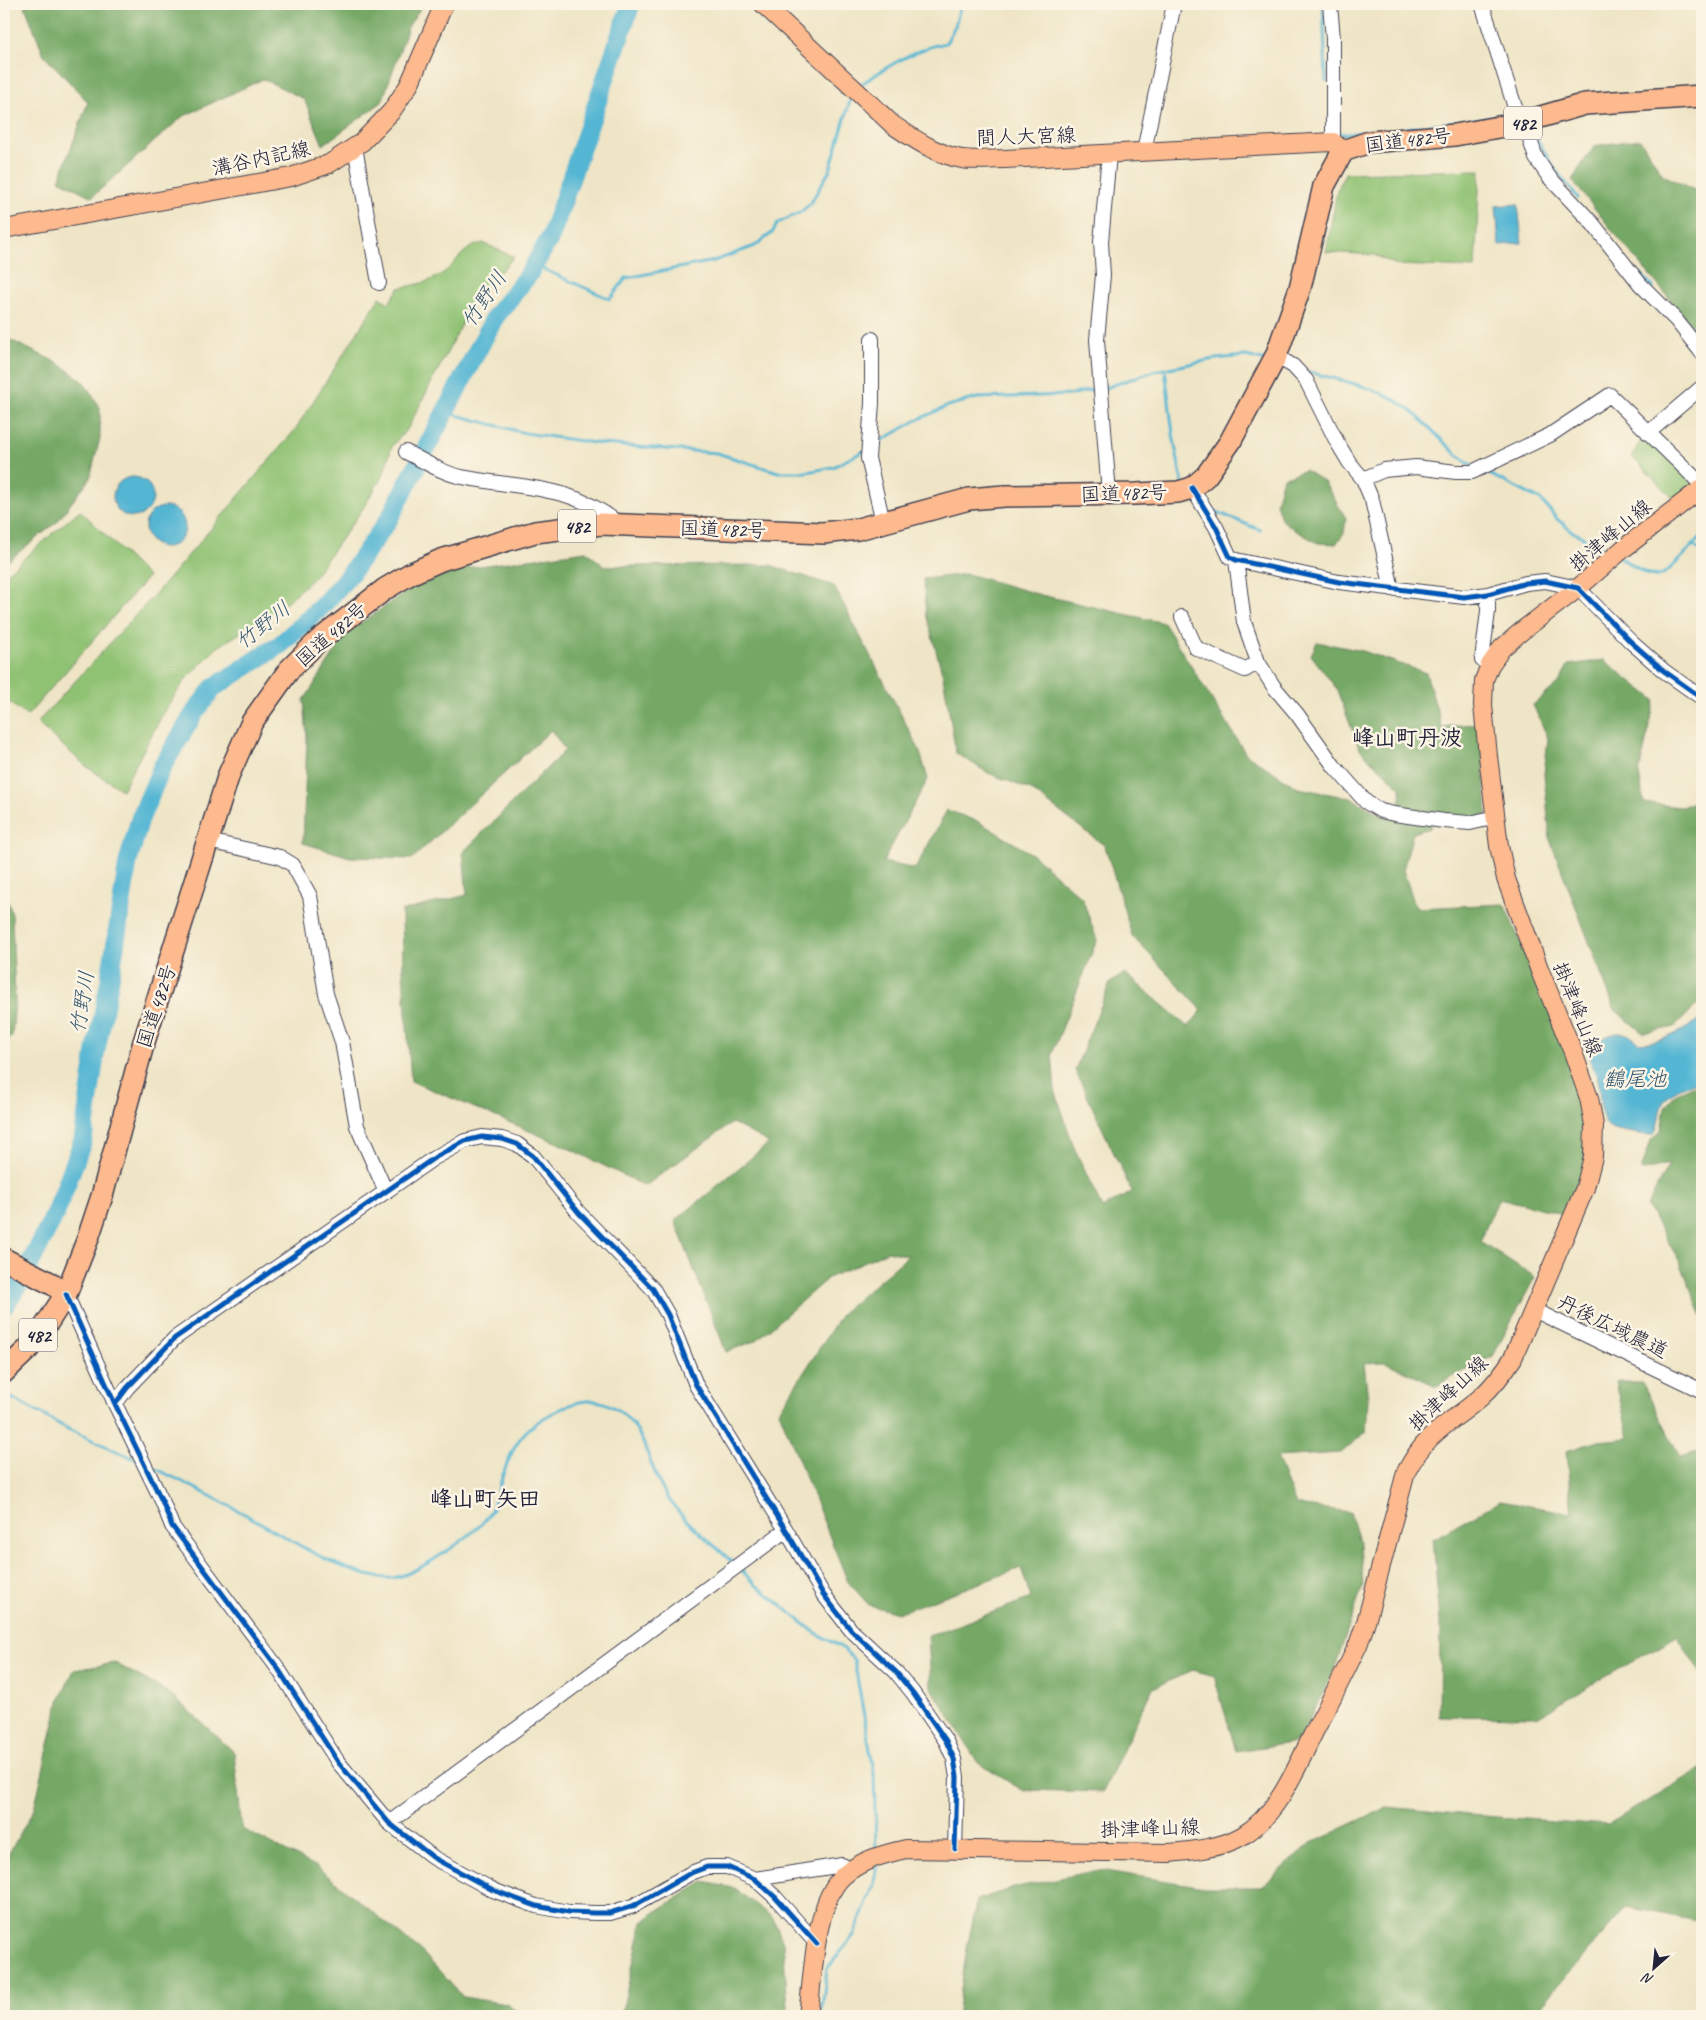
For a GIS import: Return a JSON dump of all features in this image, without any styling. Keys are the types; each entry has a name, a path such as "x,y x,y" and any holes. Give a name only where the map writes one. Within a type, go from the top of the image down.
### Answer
{"highway":[{"name":"国道482号","path":"60,1289 87,1241 99,1205 143,1045 239,748 252,722 289,670 318,641 362,606 393,584 441,560 535,532 601,524 619,524 823,533 858,529 969,499 1004,496 1178,492 1192,488 1206,476 1230,442 1276,356 1300,288 1324,186 1338,146 1455,135 1522,123 1585,104 1702,96"},
{"path":"4,1259 60,1289"},
{"name":"482","path":"4,1372 29,1348 60,1289"}],"main road":[{"name":"溝谷内記線","path":"4,229 291,177 329,164 362,142 391,112 409,85 444,4"},
{"name":"間人大宮線","path":"763,4 893,125 937,152 963,159 1144,151 1338,146"},
{"name":"掛津峰山線","path":"808,2016 817,1944 824,1910 830,1895 842,1877 868,1860 906,1849 1169,1853 1196,1850 1225,1843 1243,1836 1262,1820 1290,1779 1358,1645 1369,1613 1406,1472 1415,1456 1437,1430 1481,1397 1499,1379 1513,1358 1585,1188 1592,1156 1594,1125 1589,1098 1506,879 1496,817 1483,705 1484,680 1490,665 1502,648 1578,588 1616,554 1702,487"}],"street":[{"path":"1144,151 1174,4"},
{"path":"1330,4 1338,146"},
{"path":"1482,4 1522,123 1536,158 1550,177 1593,224 1640,284 1676,320 1702,353"},
{"path":"354,147 379,283"},
{"path":"1109,154 1101,242 1103,275 1097,340 1109,494"},
{"path":"872,339 872,402 868,458 883,522"},
{"path":"1276,356 1293,366 1306,380 1337,442 1349,462 1363,479 1372,500 1392,589"},
{"path":"1648,433 1702,387"},
{"path":"1363,479 1384,470 1416,467 1456,472 1477,469 1550,435 1610,395 1702,487"},
{"path":"406,452 446,473 546,489 575,498 608,515 619,524"},
{"path":"1192,488 1216,527 1230,557 1236,560 1339,582 1464,597 1488,594 1526,582 1545,582 1578,588 1638,648 1664,671 1702,698"},
{"path":"1236,560 1244,622 1258,662 1334,766 1366,802 1381,811 1444,821 1470,823 1496,817"},
{"path":"1488,594 1488,612 1482,660 1490,665"},
{"path":"1182,617 1196,648 1245,670 1258,662"},
{"path":"208,840 280,857 293,865 310,896 326,994 342,1042 357,1126 386,1192"},
{"path":"115,1404 127,1388 175,1338 434,1158 466,1141 482,1137 502,1138 517,1144 534,1156 579,1213 653,1290 668,1315 696,1384 823,1594 851,1630 896,1672 946,1741 954,1759 957,1777 955,1849"},
{"path":"60,1289 163,1503 172,1526 277,1667 338,1762 389,1823 434,1858 493,1890 536,1906 569,1912 610,1913 633,1906 691,1873 707,1867 727,1867 754,1879 775,1897 817,1944"},
{"name":"丹後広域農道","path":"1534,1310 1702,1391"},
{"path":"389,1823 786,1530"},
{"path":"754,1879 842,1865 852,1870"}],"green space":[{"path":"24,4 423,4 408,27 382,102 323,145 304,99 263,79 182,117 92,197 59,180 88,102 44,55"},
{"path":"1640,139 1663,175 1697,191 1702,188 1702,334 1690,323 1572,180 1594,146"},
{"path":"1480,170 1475,268 1397,265 1374,255 1326,252 1337,191 1345,173"},
{"path":"483,243 514,257 482,291 464,320 408,428 392,446 383,475 362,510 313,578 280,608 218,647 186,679 165,710 122,790 87,767 37,723 164,584 295,430 380,297 389,303 399,288 418,284 436,277 447,270 471,247"},
{"path":"4,337 58,363 83,381 100,407 100,438 90,478 57,522 4,564"},
{"path":"1643,435 1695,485 1675,500 1632,457"},
{"path":"1305,470 1324,482 1346,518 1344,533 1336,544 1318,543 1296,531 1281,519 1276,503 1283,478"},
{"path":"80,510 148,577 27,716 4,698 4,578 7,573"},
{"path":"586,551 604,566 770,565 834,586 919,749 928,779 883,862 915,869 947,810 979,822 1032,854 1082,898 1097,940 1052,1054 1055,1090 1073,1145 1102,1208 1132,1192 1075,1070 1110,983 1125,973 1188,1027 1202,1010 1132,936 1105,846 1031,790 988,773 956,753 943,676 926,614 923,579 967,574 1041,595 1164,623 1246,754 1298,788 1351,798 1380,814 1432,823 1430,828 1413,833 1403,870 1416,908 1504,904 1564,1041 1588,1124 1586,1156 1579,1187 1563,1214 1499,1198 1480,1241 1535,1277 1493,1356 1436,1386 1385,1362 1364,1363 1368,1399 1366,1432 1341,1453 1277,1457 1296,1505 1350,1512 1360,1544 1363,1586 1333,1673 1298,1742 1236,1751 1214,1676 1193,1670 1152,1689 1103,1792 1022,1790 978,1763 931,1687 928,1636 1031,1598 1021,1568 898,1613 869,1605 848,1582 779,1411 842,1313 908,1256 888,1251 828,1278 757,1340 726,1352 675,1221 769,1143 732,1123 645,1186 560,1144 411,1081 403,972 402,911 467,895 463,852 565,750 551,730 412,859 350,857 303,843 307,737 304,700 348,632 411,588 444,571"},
{"path":"1317,642 1363,651 1426,673 1442,727 1481,723 1487,815 1470,820 1399,810 1401,788 1360,750 1336,688 1311,655"},
{"path":"1604,660 1655,700 1639,774 1644,803 1682,807 1702,798 1702,1000 1675,1027 1643,1033 1615,1010 1550,840 1544,774 1548,738 1533,705 1560,682 1568,665"},
{"path":"4,890 12,914 15,1000 12,1037 4,1040"},
{"path":"1702,1082 1702,1317 1680,1262 1647,1206 1669,1164 1641,1171 1651,1140 1661,1130 1665,1108 1675,1094"},
{"path":"1616,1382 1642,1382 1680,1457 1702,1451 1702,1675 1677,1636 1536,1717 1439,1716 1440,1621 1433,1539 1500,1501 1572,1513 1566,1451 1599,1441 1629,1438"},
{"path":"115,1663 168,1692 234,1752 242,1829 317,1867 423,1953 463,1997 507,2004 524,2016 4,2016 4,1862 34,1809 59,1701 74,1670"},
{"path":"1702,1768 1702,1922 1626,1907 1532,2016 957,2016 967,1948 977,1900 1017,1887 1099,1870 1204,1887 1262,1887 1311,1843 1387,1807 1607,1825"},
{"path":"703,1882 734,1888 773,1918 783,1942 788,2006 787,2016 621,2016 642,1923 652,1914"}],"water":[{"path":"1518,204 1522,243 1499,245 1496,206"},
{"path":"133,477 147,483 153,497 147,511 133,517 119,511 113,497 119,483"},
{"path":"165,507 179,513 185,527 179,541 165,547 151,541 145,527 151,513"},
{"name":"鶴尾池","path":"1702,1018 1702,1080 1667,1097 1661,1108 1654,1134 1644,1135 1613,1129 1608,1126 1602,1116 1598,1079 1590,1061 1590,1054 1594,1045 1603,1038 1618,1033 1627,1034 1639,1043 1657,1041 1680,1032"}],"waterway":[{"name":"竹野川","path":"4,1306 22,1280 57,1210 83,1140 96,1050 110,979 128,862 140,819 162,767 195,712 213,688 281,644 322,606 351,573 389,519 495,317 529,274 551,236 631,4"},
{"path":"860,85 913,54 935,45 946,43 955,26 961,4"},
{"path":"1323,4 1326,81"},
{"path":"534,265 610,299 626,278 714,261 755,246 772,233 778,223 801,212 810,204 830,170 852,94"},
{"path":"1399,129 1502,116"},
{"path":"1339,132 1339,134 1368,132"},
{"path":"1535,135 1553,167 1578,198"},
{"path":"1641,274 1653,288"},
{"path":"1688,325 1702,339"},
{"path":"1105,388 1154,371 1215,359 1246,356 1266,361"},
{"path":"1165,369 1173,434 1182,482"},
{"path":"1309,372 1358,385 1392,398 1421,419 1454,452 1473,466"},
{"path":"874,445 917,420 948,406 977,398 1069,395 1096,389"},
{"path":"445,412 525,433 602,444 717,453 778,472 807,472 833,467 864,451"},
{"path":"1483,471 1541,500 1557,519 1573,532 1611,552"},
{"path":"1210,509 1260,530"},
{"path":"1621,558 1647,574 1661,575 1673,566 1702,536"},
{"path":"1692,545 1702,551"},
{"path":"8,1396 70,1430 137,1460"},
{"path":"152,1467 190,1485 339,1565 375,1577 391,1578 414,1571 428,1563 457,1544 481,1524 492,1509 510,1456 522,1436 530,1428 565,1407 579,1402 593,1401 606,1404 619,1411 636,1428 660,1484 673,1505 689,1523 734,1564"},
{"path":"739,1568 756,1585 813,1631 844,1649 854,1660 874,1772 876,1852"},
{"path":"821,2016 827,1969 854,1935 874,1884 877,1863"}],"cycle path":[{"path":"1192,488 1216,527 1230,557 1236,560 1339,582 1464,597 1488,594 1526,583 1545,581 1578,588 1631,642 1664,671 1702,698"},
{"path":"115,1404 127,1388 175,1338 434,1158 465,1141 482,1137 502,1139 517,1144 533,1156 579,1213 653,1289 668,1315 696,1385 786,1530 823,1594 851,1630 896,1672 946,1741 954,1759 957,1777 955,1849"},
{"path":"66,1294 172,1526 277,1667 338,1762 389,1823 434,1858 493,1890 536,1906 569,1912 610,1913 633,1906 691,1873 707,1867 727,1867 755,1879 775,1897 817,1944"}],"district":[{"name":"峰山町丹波","path":"1407,737"},
{"name":"峰山町矢田","path":"485,1498"}]}
